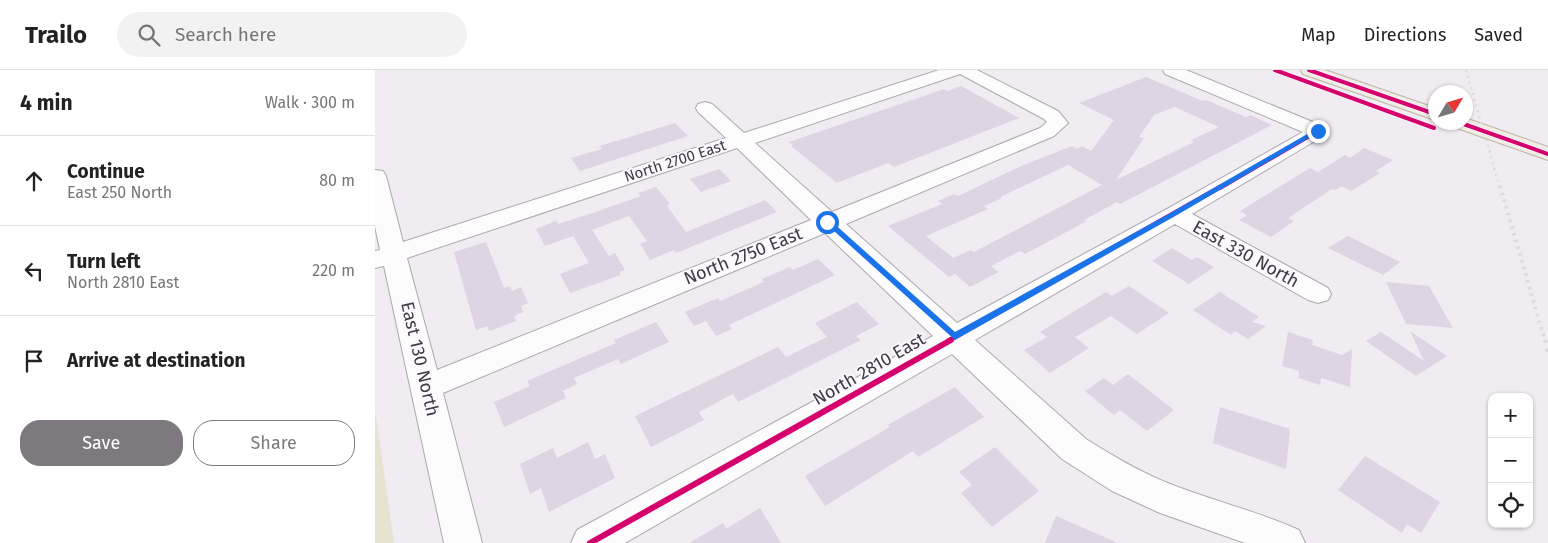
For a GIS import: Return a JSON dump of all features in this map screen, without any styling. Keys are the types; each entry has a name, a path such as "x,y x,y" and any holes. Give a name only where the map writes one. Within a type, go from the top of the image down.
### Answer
{"main road":[{"path":"1309,70 1428,112"},
{"path":"1473,127 1548,154"}],"street":[{"name":"North 2700 East","path":"385,257 956,70"},
{"name":"North 2750 East","path":"427,387 1047,132 1058,124 1051,115 964,70"},
{"name":"North 2810 East","path":"590,543 1175,214 1318,131 1171,70"},
{"path":"705,108 1074,449 1113,476 1158,496 1268,534 1286,543"},
{"name":"East 130 North","path":"375,176 385,257 427,387 463,543"},
{"name":"East 330 North","path":"1175,214 1318,294"}],"green space":[{"path":"375,410 394,543 375,543"}],"building":[{"path":"1146,77 1203,101 1206,100 1246,117 1250,115 1272,125 1120,204 1117,202 1084,220 1087,221 1025,254 1020,251 991,266 999,272 970,287 955,274 949,277 888,226 942,204 938,201 954,194 958,196 1021,166 1072,146 1077,149 1082,146 1091,151 1114,120 1079,103","holes":["1175,107 1219,127 1191,140 1194,142 1116,180 1144,138 1139,137 1154,115","1068,165 1102,185 974,252 971,250 953,258 926,236 988,209 984,206"]},
{"path":"961,86 1019,118 894,167 888,163 837,183 791,146 793,145 789,142 944,89 947,91"},
{"path":"675,123 688,136 580,171 571,158 602,149 600,146"},
{"path":"1364,148 1393,160 1376,171 1380,173 1351,191 1341,186 1335,190 1332,189 1288,218 1294,221 1271,237 1239,220 1247,215 1240,211 1310,168 1318,172 1345,155 1350,158"},
{"path":"719,169 731,181 701,192 690,179"},
{"path":"656,187 670,204 667,206 686,232 765,200 777,212 676,253 674,250 650,260 640,244 647,241 629,216 592,230 609,256 615,253 625,270 619,272 621,275 570,293 560,274 589,263 573,236 545,246 536,229 556,221 558,224 593,213 641,196 638,193"},
{"path":"1348,236 1400,262 1383,275 1328,248"},
{"path":"486,242 504,288 510,286 512,291 521,287 528,303 521,306 523,312 514,316 516,321 489,331 487,326 476,330 454,252"},
{"path":"1172,248 1192,260 1197,257 1214,267 1189,284 1152,261"},
{"path":"818,259 835,275 729,325 732,329 716,336 706,321 694,326 685,312 718,298 720,301 764,282 762,279 790,267 793,270"},
{"path":"1386,282 1429,286 1453,328 1406,324"},
{"path":"1129,286 1169,313 1137,334 1111,316 1075,337 1089,348 1050,373 1024,350 1047,337 1040,332 1106,292 1112,296"},
{"path":"1220,292 1259,317 1252,322 1266,326 1248,339 1235,331 1231,335 1193,310"},
{"path":"857,302 879,324 856,336 861,340 738,402 733,394 699,412 704,420 651,447 635,416 778,347 786,357 827,337 815,323"},
{"path":"656,322 669,342 621,364 618,359 574,378 577,384 563,391 566,398 504,427 494,402 530,386 527,381 616,343 614,340"},
{"path":"1410,331 1447,356 1416,376 1366,341 1381,332 1424,361"},
{"path":"1288,332 1313,340 1312,345 1342,355 1352,349 1350,387 1321,378 1320,385 1299,378 1299,371 1282,366"},
{"path":"1128,374 1174,410 1147,431 1120,410 1114,415 1085,391 1104,378 1113,385"},
{"path":"955,387 984,417 918,457 913,451 825,506 805,476 890,427 888,425"},
{"path":"1220,407 1290,429 1286,469 1213,443"},
{"path":"588,442 595,459 605,454 615,478 549,512 541,488 530,494 520,464 553,448 557,458"},
{"path":"995,447 1039,491 992,527 961,493 972,485 959,472"},
{"path":"1365,456 1440,502 1421,533 1407,524 1402,533 1338,490"},
{"path":"760,508 781,543 689,543 723,523 726,529"},
{"path":"1056,516 1118,543 1045,543"}],"railway":[{"path":"1466,70 1500,188"},
{"path":"1500,186 1545,341"},
{"path":"1545,340 1548,352"}],"cycle path":[{"path":"1275,70 1428,126"},
{"path":"1309,70 1428,112"},
{"path":"1473,127 1548,154"},
{"path":"590,543 1175,214 1318,131"}],"route":[{"path":"827,222 955,337 1175,214 1318,131"}]}
